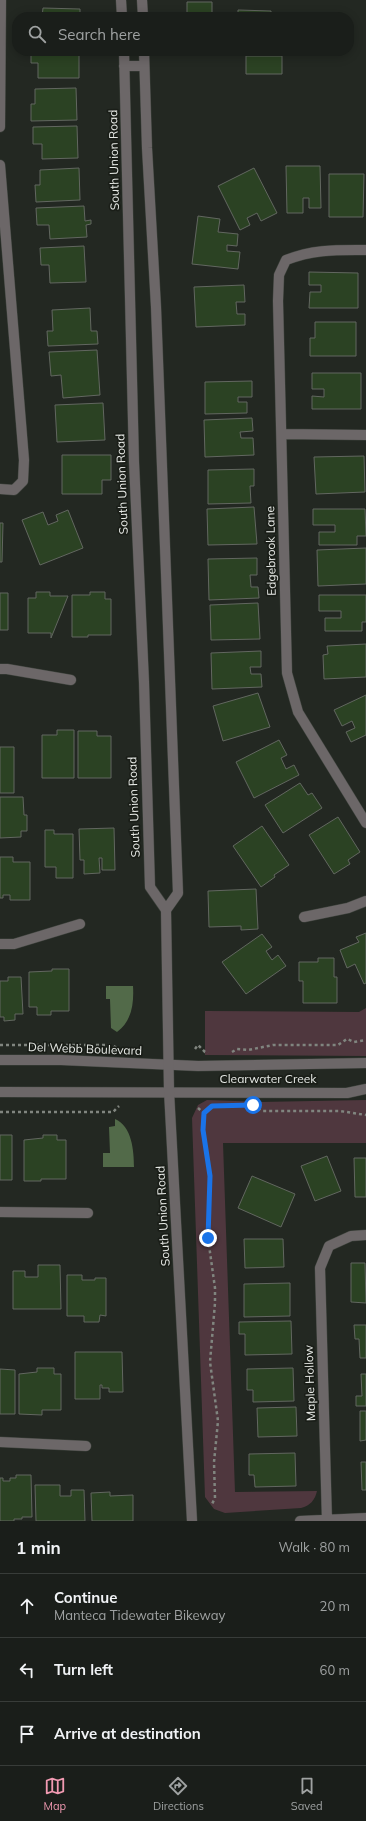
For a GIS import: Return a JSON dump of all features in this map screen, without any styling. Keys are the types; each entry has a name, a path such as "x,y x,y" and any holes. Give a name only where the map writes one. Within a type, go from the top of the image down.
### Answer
{"street":[{"path":"0,127 1,0"},
{"path":"121,0 122,12"},
{"path":"142,0 142,12"},
{"name":"South Union Road","path":"124,56 134,455 144,682 150,887 166,910 170,1065 169,1092 192,1521"},
{"path":"144,56 147,148 156,307 178,893 166,910"},
{"path":"124,66 144,66"},
{"path":"0,165 24,460 23,481 14,490 0,489"},
{"name":"Edgebrook Lane","path":"366,250 318,251 303,253 286,260 279,275 278,301 287,673 298,712 366,822"},
{"path":"282,434 366,435"},
{"path":"0,670 7,669 71,680"},
{"path":"304,917 348,908 366,901"},
{"path":"0,944 14,944 80,924"},
{"name":"Del Webb Boulevard","path":"0,1060 61,1060 170,1065"},
{"name":"Clearwater Creek","path":"170,1065 198,1066 366,1063"},
{"name":"Clearwater Creek","path":"169,1092 347,1093 366,1089"},
{"path":"0,1092 169,1092"},
{"path":"0,1212 88,1213"},
{"name":"Maple Hollow","path":"327,1520 320,1268 329,1246 350,1236 366,1235"},
{"path":"0,1442 86,1446"},
{"path":"300,1521 366,1518"}],"path":[{"path":"231,1054 237,1049 248,1050 273,1045 338,1045 347,1039 354,1042 366,1040"},
{"path":"0,1044 112,1045 120,1051"},
{"path":"196,1049 198,1045 205,1052 212,1054"},
{"path":"245,1105 253,1105 262,1111 340,1111 366,1115"},
{"path":"0,1112 113,1112 119,1106"},
{"path":"210,1506 216,1498 214,1462 218,1421 210,1362 215,1288 208,1238 210,1176 203,1130 204,1113 212,1106 217,1106"},
{"path":"198,1108 204,1113"}],"shaded area":[{"path":"106,986 133,986 133,999 129,1017 122,1028 117,1032 111,1028 110,999 106,999"},
{"path":"366,1008 366,1056 205,1055 205,1011 359,1012"},
{"path":"207,1100 260,1102 366,1100 366,1143 223,1143 235,1492 317,1491 312,1502 301,1508 225,1513 214,1509 205,1497 192,1118 198,1105"},
{"path":"115,1119 121,1122 125,1127 131,1140 134,1167 103,1167 103,1153 110,1153 109,1127 115,1126"}],"building":[{"path":"187,2 212,2 212,12 187,12"},
{"path":"43,8 80,9 80,12 43,12"},
{"path":"238,10 271,11 271,12 238,12"},
{"path":"31,56 79,56 79,78 38,78 38,63 31,63"},
{"path":"246,56 282,56 282,74 246,74"},
{"path":"76,88 77,120 31,121 31,104 35,104 35,89"},
{"path":"77,126 78,158 42,159 42,144 33,144 33,127"},
{"path":"286,166 320,166 321,208 309,208 309,198 303,198 303,213 287,213"},
{"path":"79,168 80,200 36,202 35,185 40,185 40,170"},
{"path":"254,168 277,213 261,221 257,213 247,218 250,225 240,230 218,186"},
{"path":"329,174 364,174 363,217 329,217"},
{"path":"84,206 85,221 91,220 91,224 86,225 87,237 50,239 49,225 37,225 36,208"},
{"path":"198,216 220,219 218,232 238,234 237,246 227,245 227,251 240,252 238,269 192,264"},
{"path":"84,246 86,282 50,283 49,265 41,265 40,248"},
{"path":"309,272 358,273 358,308 309,308 310,292 321,292 321,285 309,285"},
{"path":"244,285 245,302 236,302 237,314 245,314 245,325 196,327 194,287"},
{"path":"90,308 91,331 97,331 98,344 48,346 47,331 53,331 52,310"},
{"path":"315,322 356,322 356,356 310,356 310,338 315,338"},
{"path":"97,350 100,395 63,398 61,375 51,376 49,352"},
{"path":"312,373 361,373 361,409 312,409 312,396 324,397 324,389 312,389"},
{"path":"252,381 252,397 238,397 238,402 247,402 247,413 205,414 205,382"},
{"path":"103,403 105,440 57,442 55,405"},
{"path":"252,418 253,431 240,432 241,438 253,438 254,455 205,457 204,420"},
{"path":"62,455 111,455 111,480 102,480 102,494 62,494"},
{"path":"364,456 365,492 316,494 314,457"},
{"path":"254,469 254,486 250,486 251,503 208,504 208,470"},
{"path":"254,507 257,544 208,545 207,509"},
{"path":"313,509 365,509 366,536 357,536 357,545 319,545 319,532 335,532 335,525 313,525"},
{"path":"68,510 83,548 40,565 22,520 43,512 48,525 58,521 56,515"},
{"path":"0,523 3,523 2,562 0,562"},
{"path":"366,548 366,584 318,586 317,550"},
{"path":"257,558 257,575 250,575 251,587 258,587 259,598 209,600 208,559"},
{"path":"36,592 50,592 50,596 68,596 51,638 51,633 28,633 28,598 36,598"},
{"path":"90,592 105,592 105,599 111,599 111,635 72,637 72,595 90,595"},
{"path":"0,593 8,593 8,630 0,630"},
{"path":"319,595 366,595 366,622 362,622 362,631 325,631 325,618 341,618 341,611 319,611"},
{"path":"258,603 260,639 211,640 210,605"},
{"path":"366,644 366,677 324,679 323,655 328,654 327,646"},
{"path":"261,651 261,667 250,667 251,674 261,674 262,687 212,689 211,653"},
{"path":"258,693 270,727 223,741 213,706"},
{"path":"366,695 366,735 351,742 346,732 355,728 352,721 342,726 334,710"},
{"path":"57,730 74,730 74,778 42,778 42,735 57,735"},
{"path":"78,731 97,731 97,736 111,736 111,778 78,778"},
{"path":"279,740 287,755 281,758 286,769 294,765 299,775 254,798 236,762"},
{"path":"0,747 14,747 14,793 0,793"},
{"path":"300,783 308,795 312,793 322,808 283,833 265,805"},
{"path":"0,797 23,797 24,815 27,815 27,831 21,831 21,837 0,838"},
{"path":"338,817 360,852 348,860 350,864 334,874 309,835"},
{"path":"262,826 289,865 274,875 275,877 261,887 233,846"},
{"path":"114,828 115,870 102,870 102,858 99,858 100,873 84,874 84,860 80,860 79,829"},
{"path":"45,830 54,830 54,834 73,834 73,878 56,878 56,867 45,867"},
{"path":"0,857 13,857 13,862 30,862 30,900 10,900 10,895 3,895 3,898 0,898"},
{"path":"256,889 258,929 241,930 241,926 209,927 208,891"},
{"path":"366,933 366,983 364,984 355,964 347,968 340,950 359,942 356,937"},
{"path":"262,934 272,947 266,951 272,960 278,955 286,966 246,994 222,962"},
{"path":"318,958 334,958 334,977 337,977 337,1003 303,1003 303,981 299,981 299,962 318,962"},
{"path":"52,969 69,969 69,1011 51,1011 51,1015 37,1015 37,1007 29,1007 29,972 52,971"},
{"path":"8,977 21,977 23,1014 15,1014 15,1020 4,1021 4,1017 0,1017 0,981 8,981"},
{"path":"0,1135 12,1135 12,1180 0,1180"},
{"path":"43,1135 57,1135 57,1140 66,1140 66,1179 24,1181 24,1140 43,1138"},
{"path":"327,1156 341,1191 315,1201 301,1166"},
{"path":"354,1158 366,1158 366,1197 355,1197"},
{"path":"252,1176 295,1194 281,1227 238,1208"},
{"path":"244,1239 283,1239 284,1267 245,1268"},
{"path":"351,1263 365,1263 366,1303 351,1302"},
{"path":"38,1265 60,1265 61,1309 13,1309 13,1271 25,1271 25,1277 38,1277"},
{"path":"67,1275 82,1275 82,1280 106,1278 106,1316 100,1315 99,1322 84,1322 84,1316 67,1316"},
{"path":"290,1283 290,1316 244,1317 244,1284"},
{"path":"291,1321 292,1354 245,1355 245,1334 239,1334 239,1322"},
{"path":"354,1325 366,1325 366,1358 360,1358 359,1339 355,1339"},
{"path":"75,1352 122,1352 123,1392 109,1392 109,1388 102,1388 102,1385 100,1385 100,1399 75,1399"},
{"path":"37,1368 54,1368 54,1374 61,1374 61,1410 42,1410 42,1415 19,1414 19,1374 37,1372"},
{"path":"293,1368 294,1401 253,1402 253,1390 247,1390 247,1369"},
{"path":"0,1369 15,1370 15,1414 0,1414"},
{"path":"361,1374 366,1374 366,1406 356,1406 356,1396 362,1396"},
{"path":"296,1407 297,1436 258,1437 257,1408"},
{"path":"360,1411 366,1411 366,1440 360,1441"},
{"path":"295,1453 296,1486 255,1487 254,1475 249,1475 249,1454"},
{"path":"361,1462 366,1462 366,1490 362,1490"},
{"path":"16,1475 31,1475 32,1517 22,1517 22,1519 14,1519 14,1521 0,1521 0,1478 3,1478 3,1481 10,1481 10,1478 16,1478"},
{"path":"35,1485 60,1485 60,1496 71,1496 71,1490 84,1490 85,1521 36,1521"},
{"path":"110,1492 110,1496 133,1495 133,1521 92,1521 91,1493"}],"route":[{"path":"208,1238 207,1222 210,1176 203,1130 204,1113 212,1106 253,1105"}]}
